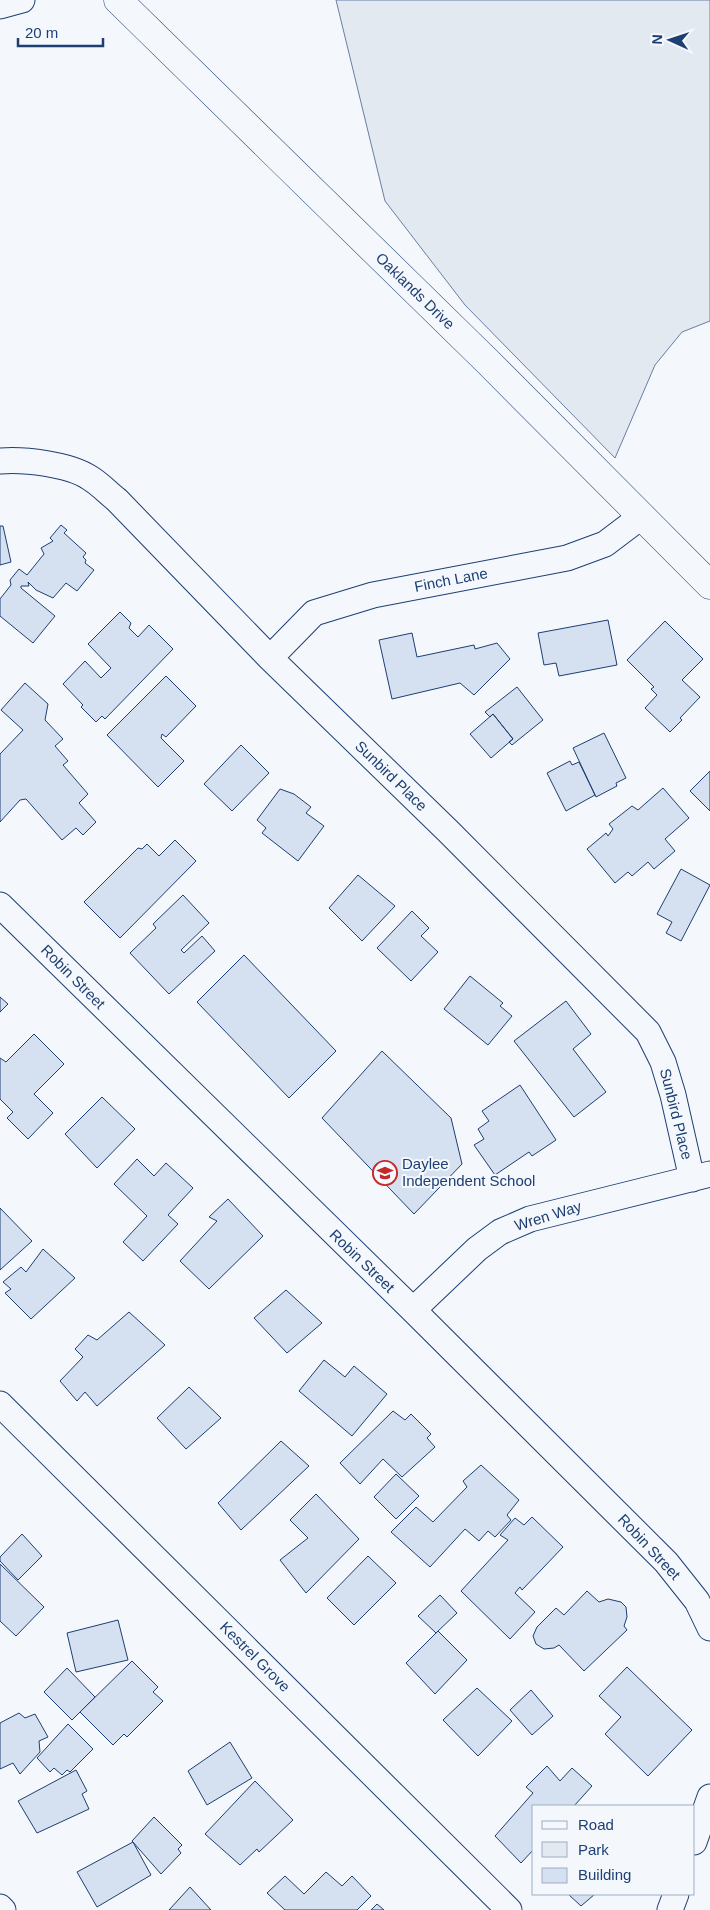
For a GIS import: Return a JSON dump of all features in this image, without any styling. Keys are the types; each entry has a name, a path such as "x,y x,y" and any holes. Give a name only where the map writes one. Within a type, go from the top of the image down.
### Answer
{"street":[{"path":"0,6 22,0"},
{"name":"Oaklands Drive","path":"118,0 710,584"},
{"name":"Sunbird Place","path":"0,462 12,460 54,464 90,477 117,500 270,658 448,830 648,1032 663,1062 701,1177"},
{"name":"Finch Lane","path":"270,658 314,613 373,595 567,558 605,544 642,516"},
{"name":"Robin Street","path":"0,905 413,1310 666,1562 698,1601 710,1628"},
{"name":"Wren Way","path":"413,1310 477,1249 500,1232 530,1219 701,1177"},
{"name":"Kestrel Grove","path":"0,1404 509,1910"},
{"path":"695,1839 710,1797"},
{"path":"670,1910 676,1895"}],"green space":[{"path":"336,0 710,0 710,321 682,332 655,365 615,458 465,305 385,201"}],"building":[{"path":"61,525 67,530 64,533 86,553 83,557 86,560 85,563 94,570 77,591 66,583 53,598 36,590 28,582 29,586 21,586 55,616 33,643 0,616 0,599 11,585 10,580 19,569 27,575 44,554 41,548 53,541 50,538"},
{"path":"0,526 3,526 11,562 0,565"},
{"path":"120,612 131,623 129,628 138,637 149,625 173,649 105,719 102,716 96,722 63,684 85,661 101,678 111,668 88,644"},
{"path":"608,620 617,665 559,676 556,663 544,665 538,633"},
{"path":"665,621 703,659 682,680 700,697 680,718 682,720 670,732 645,708 657,695 651,689 654,687 627,660"},
{"path":"412,633 417,657 474,645 475,649 497,643 510,659 474,695 460,683 392,699 379,640"},
{"path":"166,676 196,706 166,737 162,734 161,738 184,761 158,787 107,735"},
{"path":"25,683 48,704 45,720 63,739 55,746 68,761 63,765 88,794 79,803 96,822 83,835 76,828 62,840 26,799 20,800 0,822 0,754 23,730 1,710"},
{"path":"517,687 543,720 512,745 509,742 513,739 493,714 490,717 485,712"},
{"path":"493,714 513,739 491,758 470,734"},
{"path":"604,733 626,778 616,783 617,786 596,797 573,748"},
{"path":"241,745 269,773 232,811 204,784"},
{"path":"570,761 572,765 579,762 595,795 566,811 547,773"},
{"path":"710,771 710,811 690,791"},
{"path":"663,788 689,818 665,839 675,851 654,869 648,862 632,876 628,872 615,883 587,849 606,833 608,836 613,829 609,824 632,806 638,810"},
{"path":"280,789 294,794 311,807 306,813 324,826 298,861 262,833 266,828 257,820"},
{"path":"175,840 196,861 120,938 84,902 138,848 142,849 147,844 159,856"},
{"path":"681,869 710,885 681,941 666,933 672,922 657,914"},
{"path":"358,875 395,906 362,941 329,908"},
{"path":"183,895 209,923 181,950 184,953 202,936 215,951 169,994 130,953 156,928 153,924"},
{"path":"412,911 429,928 421,936 438,952 411,981 377,948"},
{"path":"244,955 336,1051 289,1098 197,1002"},
{"path":"470,976 503,1003 500,1006 512,1016 488,1045 444,1009"},
{"path":"0,997 8,1004 0,1012"},
{"path":"566,1001 591,1034 573,1049 606,1092 574,1117 514,1041"},
{"path":"34,1034 64,1064 34,1094 53,1113 28,1139 7,1118 13,1112 0,1099 0,1058 6,1062"},
{"path":"382,1051 451,1118 462,1164 414,1214 322,1118"},
{"path":"520,1085 556,1140 532,1156 529,1152 495,1175 474,1145 484,1139 478,1129 489,1121 482,1111"},
{"path":"102,1097 135,1129 97,1168 65,1134"},
{"path":"137,1159 154,1176 166,1163 193,1188 168,1215 178,1224 143,1261 123,1242 147,1216 114,1184"},
{"path":"228,1199 263,1236 209,1289 180,1261 217,1221 209,1217"},
{"path":"0,1208 32,1241 0,1270"},
{"path":"43,1249 75,1278 31,1319 5,1293 11,1289 3,1282 21,1267 26,1272"},
{"path":"286,1290 322,1323 287,1353 254,1318"},
{"path":"129,1312 165,1345 97,1406 85,1392 77,1401 60,1381 83,1357 75,1349 88,1335 97,1340"},
{"path":"324,1360 345,1377 354,1366 387,1394 352,1436 299,1391"},
{"path":"189,1387 221,1418 186,1449 157,1418"},
{"path":"393,1411 405,1420 411,1414 431,1434 427,1438 435,1447 402,1477 383,1459 360,1484 340,1463"},
{"path":"281,1441 309,1466 241,1530 218,1503"},
{"path":"481,1465 519,1500 507,1515 511,1520 495,1537 488,1531 479,1541 465,1529 430,1567 391,1532 416,1507 433,1522 467,1487 463,1481"},
{"path":"396,1474 419,1496 396,1519 374,1497"},
{"path":"316,1494 359,1539 306,1593 280,1560 308,1538 290,1520"},
{"path":"532,1517 563,1547 522,1590 520,1587 515,1593 535,1612 510,1639 461,1591 508,1540 500,1535 515,1518 524,1525"},
{"path":"22,1534 42,1556 18,1580 0,1561 0,1557"},
{"path":"368,1556 396,1583 354,1625 327,1598"},
{"path":"0,1564 44,1607 16,1636 0,1621"},
{"path":"587,1591 599,1602 608,1599 621,1602 626,1607 627,1617 624,1626 627,1630 584,1671 559,1645 554,1648 544,1649 536,1644 533,1636 537,1627 556,1608 564,1615"},
{"path":"440,1595 457,1613 436,1633 418,1616"},
{"path":"118,1620 128,1660 76,1672 67,1633"},
{"path":"438,1631 467,1660 435,1694 406,1663"},
{"path":"132,1661 158,1687 153,1692 163,1701 127,1737 124,1734 113,1745 80,1712"},
{"path":"627,1667 692,1730 648,1776 605,1734 621,1717 599,1696"},
{"path":"67,1668 95,1697 72,1720 44,1692"},
{"path":"477,1688 512,1721 478,1756 443,1720"},
{"path":"531,1690 553,1716 532,1735 510,1710"},
{"path":"19,1713 25,1718 35,1714 48,1737 39,1741 40,1752 20,1774 13,1763 0,1769 0,1723"},
{"path":"68,1724 93,1749 70,1772 67,1770 62,1775 54,1768 50,1772 37,1758"},
{"path":"230,1742 252,1778 207,1805 188,1771"},
{"path":"547,1766 560,1781 572,1768 592,1786 575,1805 532,1805 532,1851 521,1863 495,1836 533,1793 526,1787"},
{"path":"76,1770 87,1791 82,1794 89,1809 37,1833 18,1801"},
{"path":"255,1781 293,1820 259,1852 257,1849 240,1865 205,1834"},
{"path":"154,1817 182,1845 178,1849 181,1853 161,1874 132,1841"},
{"path":"133,1842 151,1875 97,1907 77,1872"},
{"path":"326,1872 342,1886 352,1876 371,1896 357,1910 285,1910 267,1893 285,1876 304,1894"},
{"path":"190,1887 211,1910 169,1910"},
{"path":"569,1895 594,1895 581,1906"},
{"path":"377,1904 384,1910 371,1910"}],"place":[{"name":"Daylee Independent School","path":"385,1173"}]}
